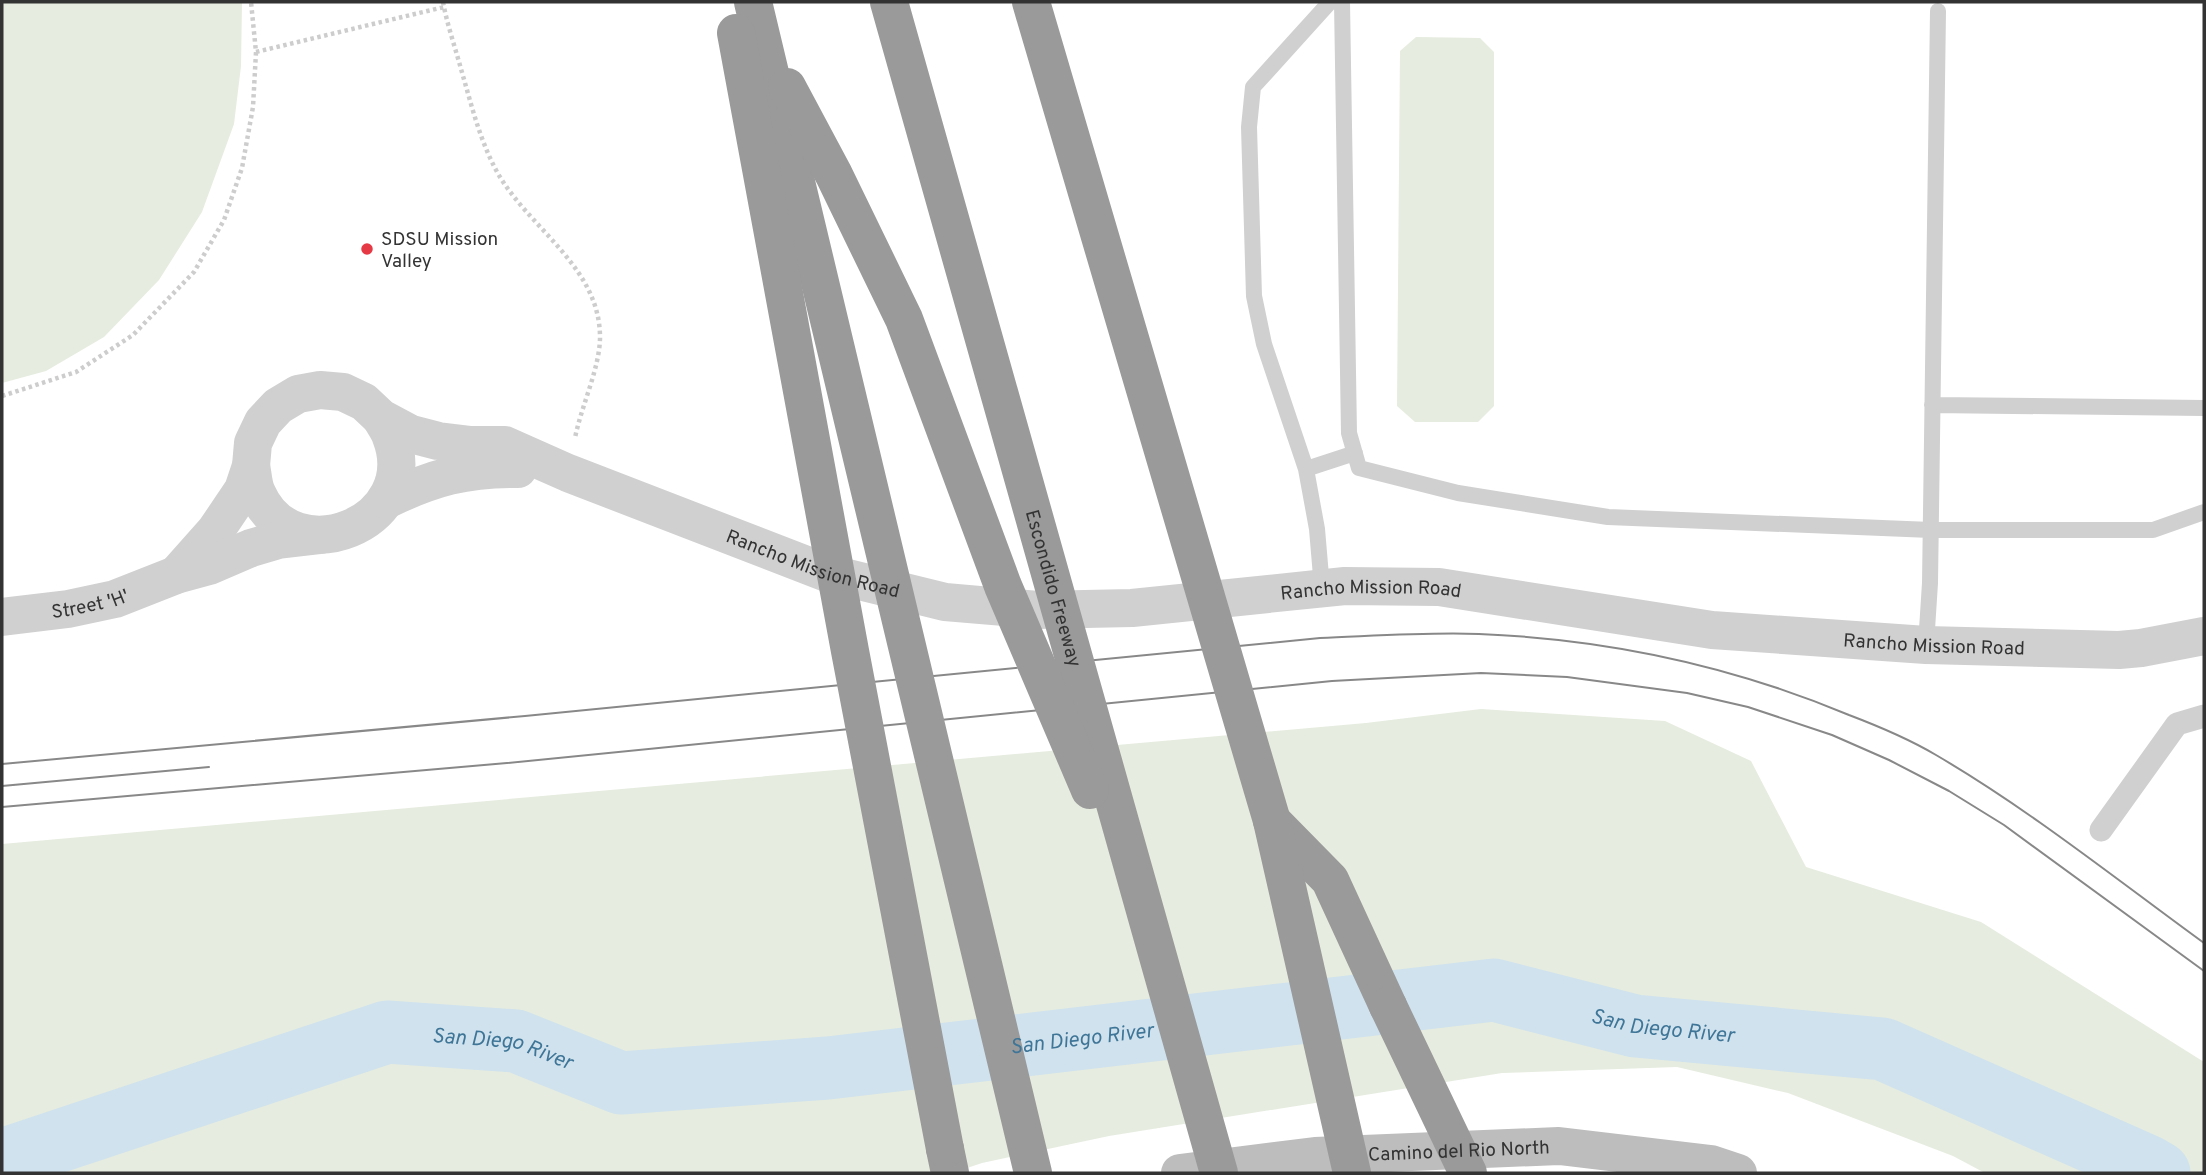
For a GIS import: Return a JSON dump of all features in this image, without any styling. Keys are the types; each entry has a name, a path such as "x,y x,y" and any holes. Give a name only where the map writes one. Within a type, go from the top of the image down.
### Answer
{"highway":[{"path":"734,2 737,40 947,1165"},
{"path":"742,2 834,175 904,319 1003,586 1152,937"},
{"path":"753,2 1033,1173"},
{"name":"Escondido Freeway","path":"889,2 1219,1173"},
{"path":"1031,2 1272,821 1352,1173"},
{"path":"1272,821 1330,880 1468,1173"}],"main road":[{"name":"Camino del Rio North","path":"1180,1173 1315,1156 1559,1146 1711,1164 1738,1173"}],"street":[{"name":"Rancho Mission Road","path":"176,575 231,510 243,491 251,466 253,443 263,422 278,406 298,394 320,390 343,392 364,402 381,418 411,434 438,442 505,445 564,471 827,573 945,602 1038,610 1132,608 1345,586 1439,587 1712,630 1926,645 2119,650 2204,636"},
{"path":"381,418 391,437 396,458 394,481 386,500"},
{"name":"Rancho Mission Road","path":"251,466 256,492 272,515 295,530 321,535"},
{"name":"Rancho Mission Road","path":"176,575 209,566 278,540 347,531 369,520 386,500 422,483 452,474 485,468 564,471"},
{"name":"Street 'H'","path":"2,617 68,610 116,599 176,575"},
{"path":"2101,830 2177,724 2204,716"}],"lane":[{"path":"1322,588 1317,529 1306,469 1264,344 1254,296 1249,127 1253,87 1330,2"},
{"path":"1342,2 1349,433 1359,468 1458,493 1608,517 1931,530 2153,530 2204,513"},
{"path":"1926,645 1931,530 1938,11"},
{"path":"1932,405 2204,408"},
{"path":"1306,469 1354,453"}],"path":[{"path":"2,396 76,372 133,335 194,272 224,220 242,168 253,107 256,52 251,2"},
{"path":"256,52 443,4 479,131 496,171 519,203 584,279 596,310 600,340 591,381 564,471"}],"shaded area":[{"path":"2,2 242,2 241,66 234,124 202,212 159,280 104,337 46,371 2,383"},
{"path":"1416,37 1480,38 1494,52 1494,406 1478,422 1415,422 1397,406 1400,51"},
{"path":"1481,709 1665,721 1751,761 1806,867 1981,922 2204,1062 2204,1173 1985,1173 1953,1156 1788,1093 1677,1067 1502,1073 1109,1136 982,1163 952,1173 2,1173 2,844 1366,723"}],"waterway":[{"name":"San Diego River","path":"2,1160 387,1032 516,1041 621,1083 828,1068 1494,990 1635,1026 1883,1049 2159,1173"}],"tram line":[{"path":"2,764 1320,638 1439,634 1527,637 1621,649 1714,669 1805,698 1893,733 1971,776 2204,943"},
{"path":"2,807 507,763 1332,681 1481,673 1567,677 1687,693 1748,707 1832,735 1889,760 1949,791 2004,825 2204,971"},
{"path":"2,786 209,767"}],"place":[{"name":"SDSU Mission Valley","path":"367,249"}]}
